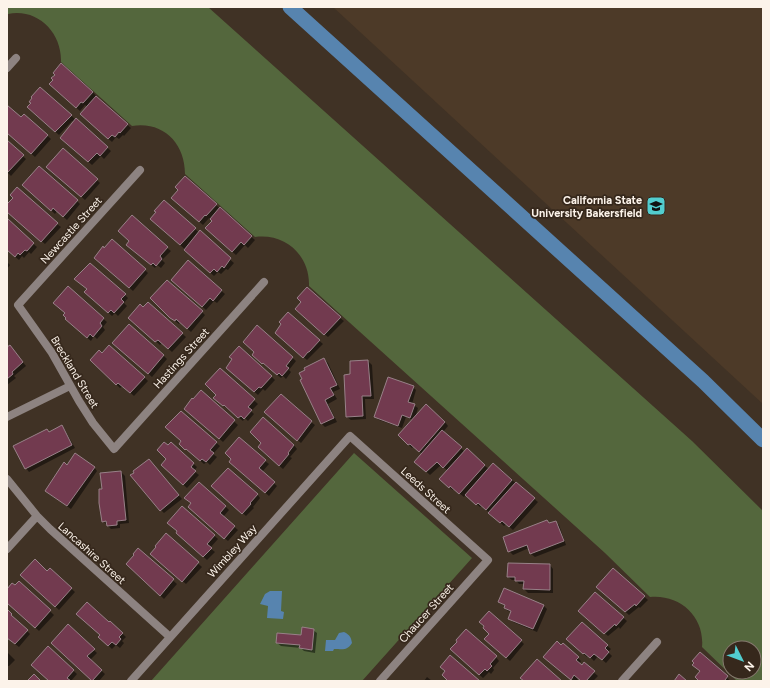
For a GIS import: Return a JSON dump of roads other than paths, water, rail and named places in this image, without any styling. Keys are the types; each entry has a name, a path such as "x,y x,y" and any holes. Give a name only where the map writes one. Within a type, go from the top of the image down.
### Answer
{"street":[{"path":"7,68 16,58"},
{"name":"Newcastle Street","path":"18,305 140,170"},
{"name":"Hastings Street","path":"114,449 264,282"},
{"name":"Breckland Street","path":"18,305 52,353 93,423 114,449"},
{"path":"7,417 70,386"},
{"name":"Leeds Street","path":"350,436 488,560"},
{"name":"Wimbley Way","path":"131,681 350,436"},
{"name":"Lancashire Street","path":"7,479 37,516 50,529 170,637"},
{"path":"7,549 37,516"},
{"name":"Chaucer Street","path":"380,681 488,560"},
{"path":"622,681 657,642"}],"water":[{"path":"270,591 282,591 281,611 284,612 283,619 267,618 268,606 260,604 265,594"},
{"path":"344,632 351,638 352,643 350,646 344,649 325,651 326,640 335,640 339,633"}],"waterway":[{"path":"290,7 703,381 763,440"}],"place":[{"name":"California State University Bakersfield","path":"656,206"}]}
